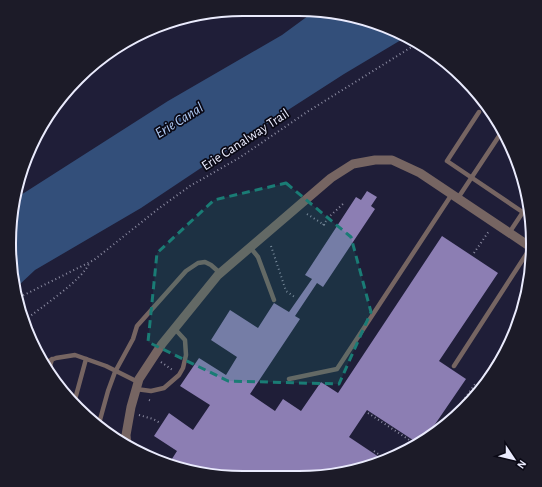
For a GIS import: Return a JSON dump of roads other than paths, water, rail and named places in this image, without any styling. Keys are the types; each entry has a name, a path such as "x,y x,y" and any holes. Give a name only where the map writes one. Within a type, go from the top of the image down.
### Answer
{"street":[{"path":"126,439 137,385 153,357 174,327 220,273 330,178 353,164 375,160 392,160 420,173 526,244"}],"lane":[{"path":"479,112 446,161 524,212"},
{"path":"289,379 337,369 455,196 472,177 499,136"},
{"path":"509,233 524,214"},
{"path":"250,247 258,257 274,300"},
{"path":"454,366 526,255"},
{"path":"100,420 115,372 133,339 137,326 186,271 198,263 205,262 220,273"},
{"path":"48,361 75,355 106,366 137,385 151,391 164,388 179,374 183,368 186,355 185,340 174,327"},
{"path":"51,365 52,359"},
{"path":"76,397 86,359"}],"water":[{"name":"Erie Canal","path":"308,16 313,16 343,20 372,28 401,40 288,110 141,208 35,270 20,284 16,258 16,229 21,195 168,101 282,35"}]}
